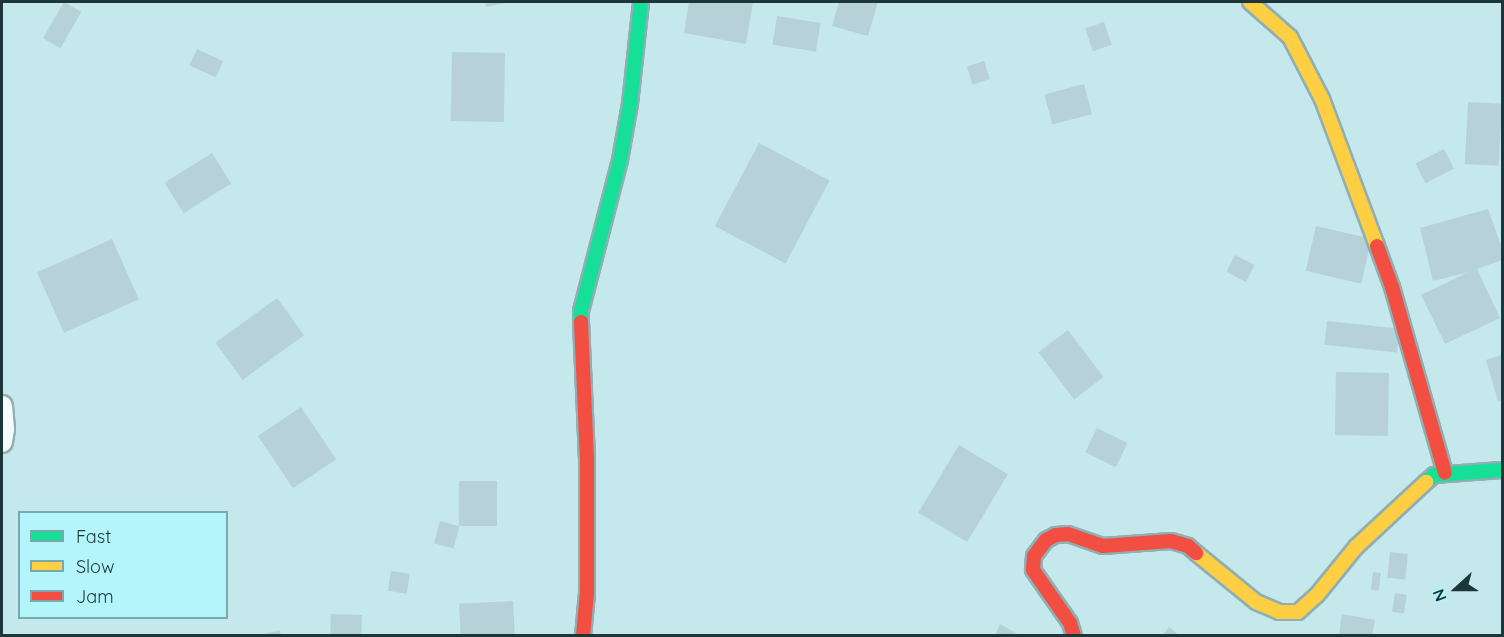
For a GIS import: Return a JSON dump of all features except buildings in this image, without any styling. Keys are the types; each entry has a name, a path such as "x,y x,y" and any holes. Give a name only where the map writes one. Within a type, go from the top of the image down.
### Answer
{"street":[{"path":"583,636 587,593 587,469 581,311 621,160 630,104 641,2"},
{"path":"1251,2 1290,38 1322,99 1392,287 1445,473"},
{"path":"2,406 4,429 2,442"},
{"path":"1074,636 1070,623 1033,570 1034,556 1046,540 1056,535 1068,534 1103,546 1162,541 1188,546 1256,602 1279,612 1298,612 1309,604 1356,547 1434,475 1503,470"}],"traffic: fast":[{"path":"581,322 581,311 620,160 630,104 641,2"},
{"path":"1426,482 1434,475 1502,470"}],"traffic: slow":[{"path":"1250,2 1290,37 1322,99 1377,246"},
{"path":"1196,553 1256,602 1279,612 1298,612 1317,595 1356,547 1426,482"}],"traffic: jam":[{"path":"1377,246 1392,287 1445,473"},
{"path":"581,322 587,458 587,593 583,636"},
{"path":"1074,636 1070,623 1033,570 1034,556 1046,540 1056,535 1068,534 1103,546 1171,541 1188,546 1196,553"}]}
